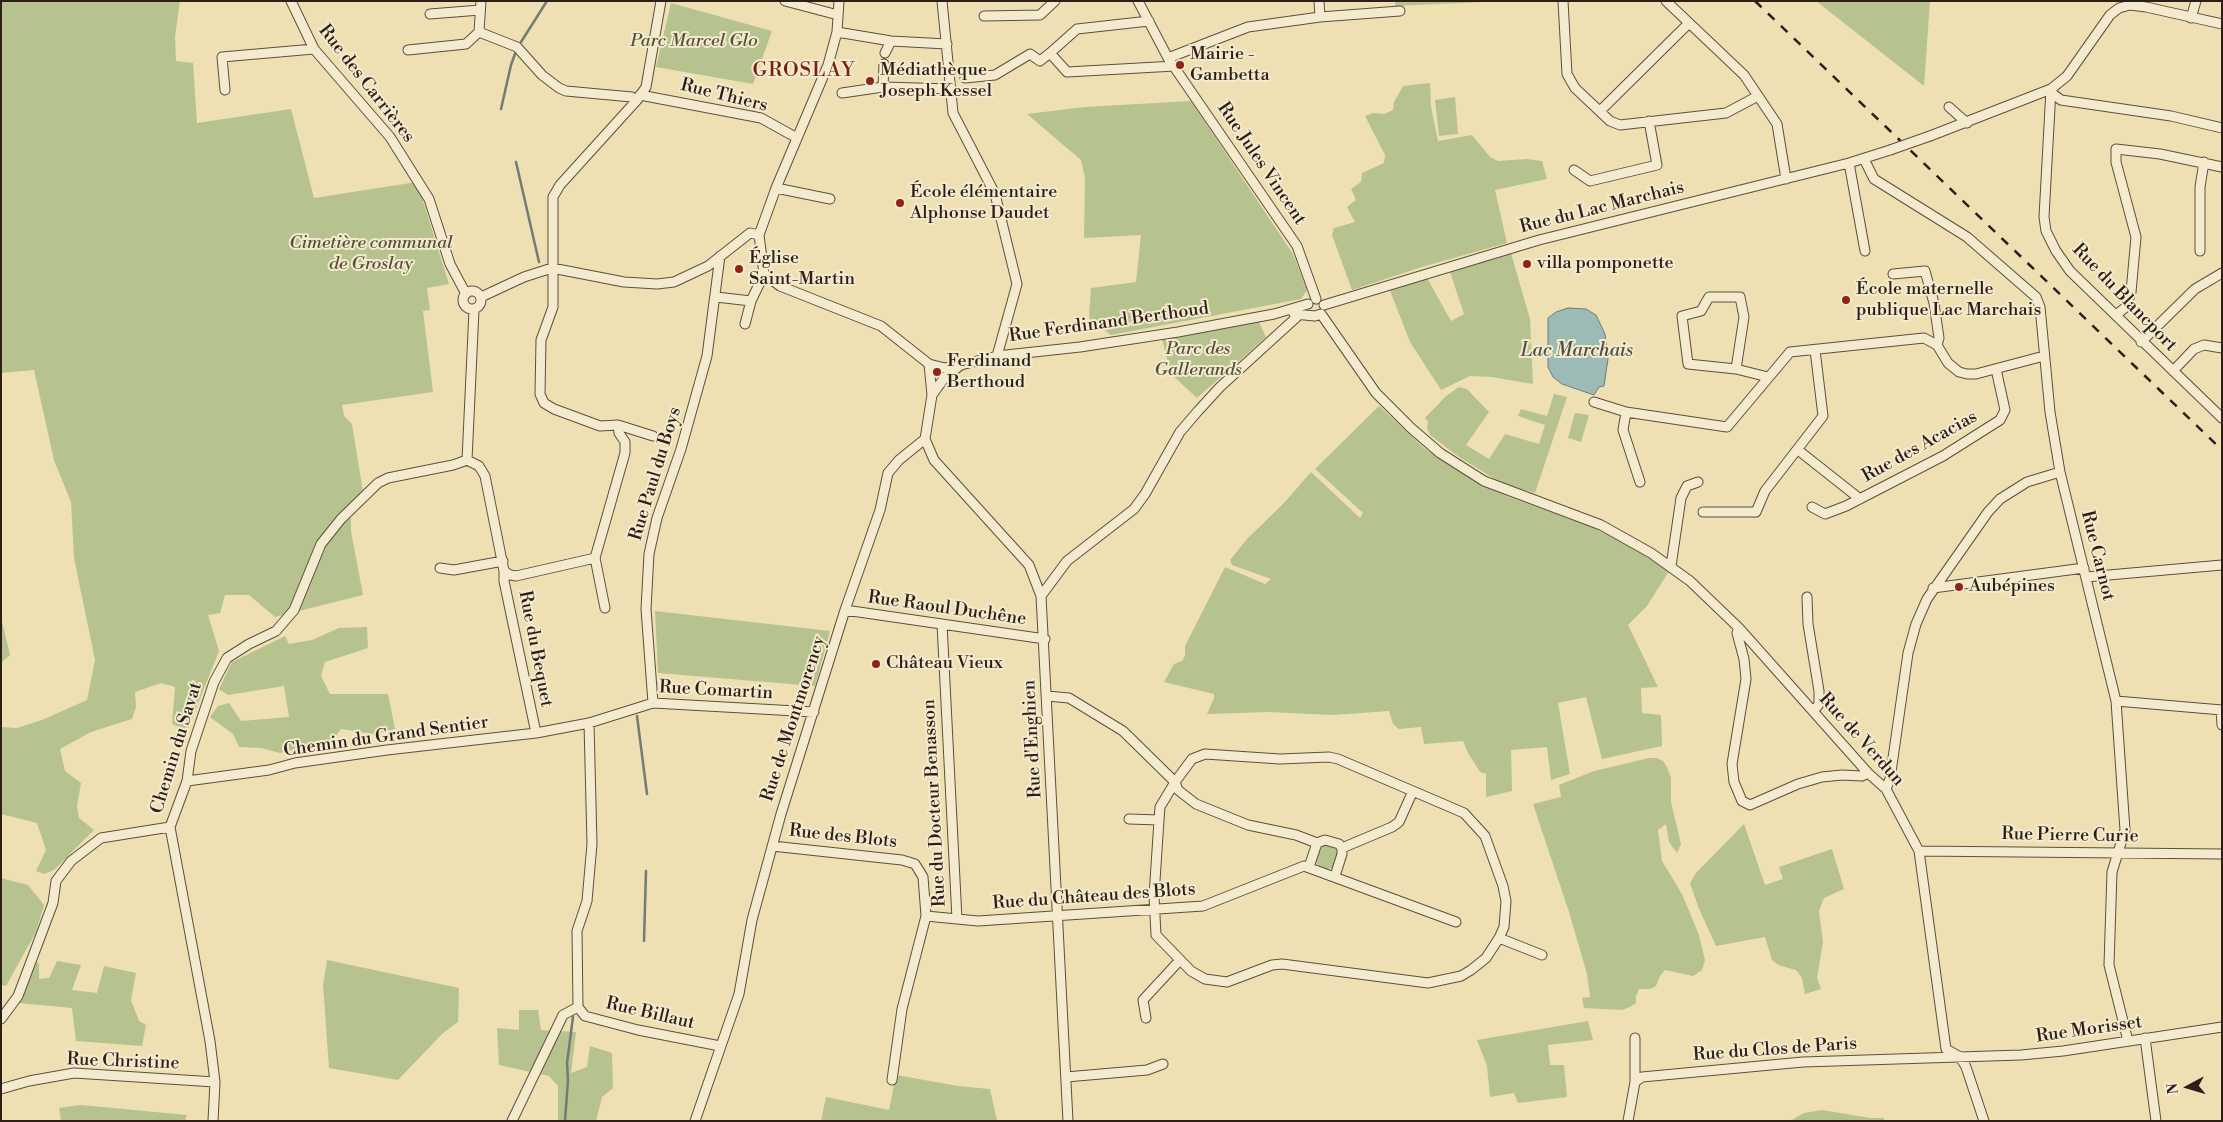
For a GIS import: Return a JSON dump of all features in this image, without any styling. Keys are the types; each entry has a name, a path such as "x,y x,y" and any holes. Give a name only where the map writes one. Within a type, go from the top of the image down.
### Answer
{"street":[{"name":"Rue des Carrières","path":"291,1 314,48 390,136 429,199 450,264 466,294"},
{"path":"653,436 618,425 600,426 554,409 544,403 540,394 541,340 553,307 552,207 555,192 646,87 661,1"},
{"path":"785,1 838,15"},
{"path":"745,324 751,301 764,274 759,235 776,188 828,65 837,32 839,1"},
{"path":"942,1 953,113 995,194 1017,284 997,356"},
{"path":"984,16 1040,15 1055,1"},
{"name":"Rue Jules Vincent","path":"1138,1 1168,58 1297,246 1312,302 1308,309 1319,311"},
{"path":"1319,1 1320,17"},
{"path":"1563,1 1567,74 1575,88 1610,121 1620,125 1726,113 1758,96"},
{"path":"1666,1 1744,75 1777,124 1786,179"},
{"path":"2191,18 2196,1"},
{"path":"408,50 466,44 479,32 480,5 430,14"},
{"path":"1949,107 1967,123 2050,90 2067,76 2110,15 2119,8 2130,5 2146,7 2222,24"},
{"path":"1168,58 1248,27 1320,17 1400,11"},
{"path":"966,78 995,75 1030,54 1040,61 1077,29 1148,21"},
{"path":"1600,111 1689,23"},
{"name":"Rue Thiers","path":"479,32 517,47 542,76 566,91 638,97 761,118 797,138"},
{"path":"837,32 891,41 947,44"},
{"path":"884,53 891,41"},
{"path":"225,90 222,57 314,48"},
{"path":"1050,53 1067,72 1175,66"},
{"path":"883,87 884,64"},
{"path":"842,92 883,87 951,89"},
{"path":"2050,90 2061,100 2172,116 2222,128"},
{"name":"Rue du Blancport","path":"2050,90 2044,207 2046,231 2056,251 2070,271 2141,342 2222,418"},
{"path":"1574,170 1590,181 1657,166 1649,121"},
{"name":"Rue du Lac Marchais","path":"1319,311 1539,240 1864,160 1967,123"},
{"path":"2116,315 2126,307 2131,292 2136,237 2116,162 2116,149 2204,162 2222,167"},
{"name":"Rue Carnot","path":"1864,160 1874,179 1967,237 2036,297 2040,307 2050,412 2060,472 2116,701 2125,830 2112,872 2109,965 2128,1041"},
{"path":"2200,251 2200,187 2204,162"},
{"path":"1849,163 1865,251"},
{"path":"776,188 830,199"},
{"path":"481,297 524,277 552,268 624,282 657,284 674,282 708,266 750,233 759,235"},
{"name":"Rue Paul du Boys","path":"653,703 646,609 649,554 657,518 681,449 707,356 720,256"},
{"path":"1892,274 1926,271 1934,303 1939,338 1937,345"},
{"path":"2141,342 2195,289 2222,273"},
{"path":"764,274 780,286 881,326 928,364 945,368 961,365"},
{"path":"474,291 481,297 481,305 474,310 468,308 464,304 463,299 466,294 474,291"},
{"path":"716,297 751,301"},
{"path":"1736,369 1744,317 1740,297 1709,297 1701,311 1682,316 1688,364 1736,369 1768,377"},
{"path":"1312,302 1320,300 1319,311"},
{"name":"Rue Ferdinand Berthoud","path":"932,395 945,377 961,365 997,356 1080,347 1178,332 1274,314 1312,302"},
{"path":"467,460 474,310"},
{"name":"Rue Ferdinand Berthoud","path":"1274,314 1299,315 1319,311"},
{"name":"Rue de Verdun","path":"1319,311 1376,393 1440,453 1484,482 1601,525 1671,566 1710,599 1739,628 1868,773 1886,789 1918,851 1946,1049 1960,1057 1974,1085 1984,1121"},
{"path":"1041,596 1067,561 1134,509 1145,494 1180,432 1220,387 1299,315"},
{"path":"1594,402 1626,412 1727,427 1790,352 1924,338 1937,345 1948,363 1959,372 1976,374 2044,356"},
{"path":"2173,371 2194,349 2204,345 2222,348"},
{"path":"1703,512 1756,512 1764,491 1823,416 1815,350"},
{"path":"925,440 932,395 928,364"},
{"name":"Rue des Acacias","path":"1812,508 1825,514 1860,498 1943,456 2000,420 2005,410 1996,369"},
{"path":"1626,412 1623,430 1640,482"},
{"path":"605,608 594,558 625,453 625,442 619,433 618,425"},
{"name":"Rue d'Enghien","path":"925,440 934,460 1029,565 1041,596 1045,639 1046,696 1068,1121"},
{"name":"Rue de Montmorency","path":"695,1121 739,994 752,920 772,846 845,610 880,510 888,473 899,460 925,440"},
{"name":"Rue des Acacias","path":"1798,450 1860,498"},
{"name":"Chemin du Savat","path":"1,1019 18,996 53,903 56,881 71,861 101,838 170,827 187,782 191,751 214,682 227,658 249,644 276,631 294,610 321,544 356,503 378,483 388,478 454,465 467,460"},
{"name":"Rue du Bequet","path":"467,460 479,466 485,476 503,561 504,581 536,733"},
{"path":"1886,789 1890,779 1908,653 1916,624 1933,588 1988,512 2000,499 2027,482 2060,472"},
{"path":"1671,566 1681,498 1687,486 1698,482"},
{"path":"504,571 510,576 516,576 594,558"},
{"path":"440,568 454,570 503,561"},
{"path":"1933,588 2085,572 2222,565"},
{"path":"1806,597 1819,691 1819,704 1814,711"},
{"name":"Rue Raoul Duchêne","path":"845,610 1045,639"},
{"name":"Rue du Docteur Benasson","path":"942,624 957,919"},
{"path":"1739,628 1737,633 1744,659 1746,679 1743,707 1732,764 1734,782 1742,801 1750,806 1798,784 1822,777 1862,776 1868,773"},
{"path":"1046,696 1069,698 1123,731 1175,782 1178,790 1196,804 1248,825 1296,835 1317,844"},
{"path":"2116,701 2222,710 2222,725"},
{"name":"Rue Comartin","path":"589,723 653,703 814,712"},
{"path":"512,1121 563,1015 578,1007 576,931 587,901 592,844 589,723"},
{"name":"Chemin du Grand Sentier","path":"187,782 269,770 295,763 536,733 589,723"},
{"path":"1205,754 1280,759 1329,757 1348,762 1464,813 1485,836 1503,886 1506,900 1506,915 1499,938 1486,958 1471,970 1451,979 1428,983 1282,964 1261,968 1235,980 1213,981 1205,979 1191,971 1156,935 1154,908 1158,820 1160,807 1175,782 1192,759 1205,754"},
{"path":"1342,848 1392,827 1399,822 1413,791"},
{"path":"1129,819 1158,820"},
{"path":"170,827 210,1041 215,1082 213,1121"},
{"path":"1335,876 1342,848 1338,844 1325,840 1317,844 1309,867 1456,922"},
{"name":"Rue des Blots","path":"772,846 902,860 915,864 923,877 926,916"},
{"name":"Rue Pierre Curie","path":"1918,851 2222,854"},
{"name":"Rue du Château des Blots","path":"926,916 978,921 1210,904 1304,866 1309,867"},
{"path":"892,1080 902,1009 926,916"},
{"path":"1499,938 1542,955"},
{"path":"1146,1018 1143,1000 1180,960"},
{"name":"Rue Billaut","path":"578,1007 585,1016 638,1030 720,1046"},
{"name":"Rue Morisset","path":"1960,1057 2064,1051 2222,1027"},
{"path":"1628,1121 1635,1082 1635,1038"},
{"path":"2145,1038 2156,1121"},
{"name":"Rue du Clos de Paris","path":"1635,1082 1642,1077 1803,1062 1960,1057"},
{"path":"1066,1077 1147,1070 1163,1064"},
{"name":"Rue Christine","path":"1,1089 29,1081 74,1073 215,1082"}],"green space":[{"name":"Cimetière communal de Groslay","path":"1,1 180,1 175,37 176,61 193,63 197,123 291,109 314,198 417,182 449,284 427,288 430,310 423,311 433,392 342,405 344,416 352,424 363,492 351,506 351,531 363,595 275,617 249,595 225,595 220,613 208,615 219,651 187,731 172,724 175,687 161,683 135,692 136,707 132,719 91,732 60,749 65,771 81,783 77,806 79,818 94,830 54,870 44,874 36,871 46,850 37,823 1,814 1,727 17,728 42,720 87,700 95,660 74,558 71,502 54,460 34,370 1,373"},
{"path":"1395,1 1483,1 1484,2 1395,6"},
{"path":"1816,1 1930,1 1924,86"},
{"name":"Parc Marcel Glo","path":"671,3 772,31 753,84 656,67"},
{"path":"1430,83 1431,107 1438,141 1472,135 1490,157 1498,161 1527,159 1542,161 1547,179 1495,190 1507,243 1422,267 1352,290 1332,235 1334,228 1355,222 1347,207 1356,200 1351,189 1361,182 1362,173 1384,163 1385,155 1365,116 1373,113 1384,114 1393,110 1394,102 1403,86"},
{"path":"1455,97 1458,134 1439,136 1435,100"},
{"path":"1191,101 1293,254 1307,290 1301,299 1111,335 1089,318 1091,288 1136,282 1141,235 1084,238 1085,178 1081,160 1027,114 1085,107"},
{"path":"1511,253 1530,319 1533,384 1491,377 1470,376 1441,390 1410,342 1389,288 1427,278 1451,321 1464,314 1450,272"},
{"name":"Parc des Gallerands","path":"1259,322 1266,337 1197,398 1171,374 1162,339"},
{"path":"1459,387 1467,389 1489,412 1466,445 1489,459 1505,434 1539,444 1545,425 1518,416 1521,409 1547,416 1554,394 1567,397 1535,493 1503,484 1459,457 1430,435 1427,428 1428,421 1425,418 1446,396"},
{"path":"1379,406 1424,448 1464,474 1509,497 1592,527 1628,545 1669,571 1647,606 1628,625 1658,687 1641,688 1642,713 1661,715 1662,746 1602,759 1586,697 1558,703 1570,774 1551,780 1547,747 1511,750 1512,791 1486,797 1486,774 1480,772 1463,741 1424,744 1421,727 1399,729 1393,724 1389,711 1333,715 1268,712 1207,714 1214,694 1164,682 1174,664 1182,661 1185,656 1185,646 1225,567 1265,584 1271,579 1232,565 1230,560 1247,539 1284,503 1311,472 1360,518 1363,513 1315,469"},
{"path":"1575,413 1589,415 1581,442 1568,438"},
{"path":"655,611 830,631 815,686 658,673"},
{"path":"1,617 10,655 1,663"},
{"path":"367,627 368,648 325,662 321,676 330,694 388,694 395,729 373,734 341,729 326,748 299,748 280,753 261,748 239,747 233,734 210,717 218,706 229,703 241,721 289,717 284,686 228,695 219,689 232,662 285,636 289,644 312,640 339,628"},
{"path":"1649,758 1657,758 1663,761 1671,778 1671,802 1681,844 1677,853 1669,842 1666,824 1658,830 1662,861 1682,894 1699,935 1705,960 1702,970 1693,976 1665,970 1656,986 1650,989 1639,989 1636,1003 1630,1007 1622,1010 1584,1008 1582,998 1590,997 1587,974 1569,912 1533,804 1561,797 1559,785 1594,771"},
{"path":"1744,824 1765,885 1783,879 1779,867 1832,849 1844,889 1824,898 1819,911 1823,942 1817,978 1821,989 1805,994 1802,978 1796,970 1778,965 1772,960 1765,937 1716,946 1699,909 1690,883 1696,873"},
{"path":"1327,845 1332,846 1338,852 1338,862 1332,868 1327,869 1322,868 1316,862 1315,857 1316,852 1322,846"},
{"path":"1,878 28,885 44,905 36,932 6,986 1,985"},
{"path":"327,960 459,988 458,1022 443,1033 398,1080 329,1068 323,985"},
{"path":"35,961 39,964 39,979 49,978 57,961 81,965 72,990 97,993 104,966 136,973 131,1000 139,1021 146,1025 142,1046 76,1041 72,1008 18,1003"},
{"path":"519,1010 538,1010 541,1030 576,1032 571,1073 587,1067 590,1046 612,1053 613,1088 602,1097 596,1121 558,1121 558,1086 549,1076 499,1065 497,1028 519,1030"},
{"path":"1588,1021 1593,1040 1548,1045 1550,1065 1564,1065 1567,1097 1518,1103 1514,1093 1490,1097 1487,1066 1477,1040"},
{"path":"896,1075 958,1086 990,1089 997,1121 821,1121 826,1097 889,1110"},
{"path":"81,1105 187,1115 185,1121 61,1121 59,1108"},
{"path":"1822,1110 1870,1118 1884,1118 1884,1121 1790,1121 1804,1113"}],"water":[{"name":"Lac Marchais","path":"1568,308 1586,309 1596,315 1605,334 1608,359 1604,386 1599,387 1594,395 1562,384 1553,377 1548,367 1548,318 1556,312"}],"waterway":[{"path":"521,42 547,1"},
{"path":"501,109 515,54"},
{"path":"516,162 539,262"},
{"path":"637,716 647,794"},
{"path":"644,941 646,871"},
{"path":"565,1121 568,1080 567,1063 573,1017"}],"railway":[{"path":"1755,1 2222,450"}],"place":[{"name":"Mairie - Gambetta","path":"1180,65"},
{"name":"Médiathèque Joseph Kessel","path":"870,81"},
{"name":"École élémentaire Alphonse Daudet","path":"900,203"},
{"name":"villa pomponette","path":"1527,264"},
{"name":"Église Saint-Martin","path":"739,269"},
{"name":"École maternelle publique Lac Marchais","path":"1846,300"},
{"name":"Ferdinand Berthoud","path":"937,372"},
{"name":"Aubépines","path":"1959,587"},
{"name":"Château Vieux","path":"876,664"}],"district":[{"name":"GROSLAY","path":"804,71"}]}
